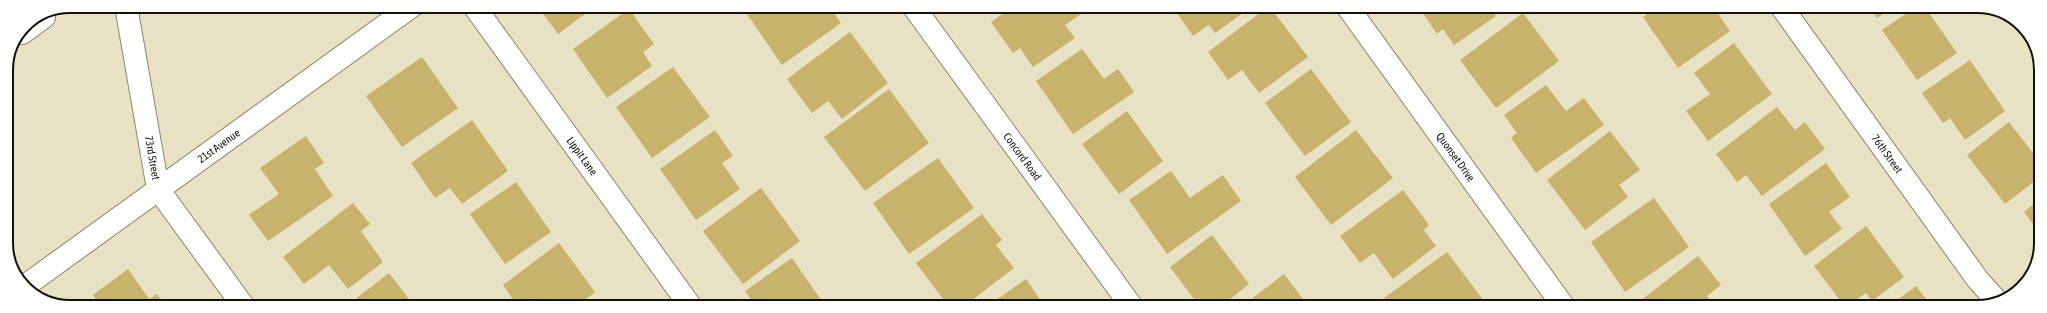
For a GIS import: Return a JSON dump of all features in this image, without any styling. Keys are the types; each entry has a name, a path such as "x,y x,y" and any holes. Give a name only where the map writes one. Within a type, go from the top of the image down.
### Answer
{"street":[{"name":"73rd Street","path":"127,13 158,189 240,300"},
{"name":"21st Avenue","path":"30,283 402,13"},
{"name":"Lippit Lane","path":"479,13 686,300"},
{"name":"Concord Road","path":"918,13 1127,300"},
{"name":"Quonset Drive","path":"1352,13 1559,300"},
{"name":"76th Street","path":"1787,13 1978,280 1994,297"}],"building":[{"path":"542,13 586,13 558,34"},
{"path":"623,13 632,13 654,44 643,52 652,66 607,98 573,49"},
{"path":"834,13 841,23 782,65 747,14"},
{"path":"1004,13 1079,13 1080,15 1065,25 1075,38 1033,67 1020,48 1013,53 991,22"},
{"path":"1177,13 1243,13 1215,33 1209,25 1193,36"},
{"path":"1260,13 1274,13 1308,57 1259,93 1242,70 1228,80 1208,52"},
{"path":"1423,13 1494,13 1496,16 1454,45 1443,29 1437,34"},
{"path":"1523,13 1559,61 1496,108 1460,60"},
{"path":"1648,13 1718,13 1730,31 1678,68 1643,17"},
{"path":"1874,13 1884,13 1877,18"},
{"path":"1907,13 1929,13 1957,53 1917,80 1882,30"},
{"path":"850,32 888,83 842,119 828,101 812,113 787,79"},
{"path":"1734,43 1772,94 1708,141 1686,111 1710,94 1694,73"},
{"path":"1082,49 1104,79 1118,69 1134,92 1073,134 1036,81"},
{"path":"422,57 458,108 402,147 366,96"},
{"path":"1970,60 2005,111 1965,140 1950,118 1943,123 1922,93"},
{"path":"673,67 710,117 652,158 616,107"},
{"path":"1311,69 1351,122 1305,156 1265,103"},
{"path":"1546,85 1566,111 1584,98 1604,125 1536,173 1511,138 1517,133 1504,115"},
{"path":"889,89 929,143 865,191 824,137"},
{"path":"1777,107 1795,130 1805,122 1825,149 1762,196 1746,175 1737,182 1716,154"},
{"path":"1127,111 1163,161 1119,194 1082,144"},
{"path":"472,120 508,171 462,204 450,188 435,198 411,163"},
{"path":"2009,122 2034,154 2034,182 2005,204 1967,155"},
{"path":"715,130 733,156 722,163 740,189 696,220 660,169"},
{"path":"1356,130 1393,178 1331,225 1295,177"},
{"path":"1610,131 1640,170 1619,185 1628,197 1585,230 1547,180"},
{"path":"306,136 324,163 315,169 333,196 268,241 249,215 279,194 260,168"},
{"path":"938,158 974,208 909,254 873,203"},
{"path":"1826,163 1850,197 1829,212 1842,229 1805,256 1769,204"},
{"path":"1171,171 1190,198 1223,175 1241,201 1167,254 1129,200"},
{"path":"516,182 551,232 505,264 470,214"},
{"path":"761,188 800,241 743,284 703,231"},
{"path":"1403,190 1429,225 1424,230 1436,246 1393,279 1374,253 1360,263 1340,236"},
{"path":"1654,198 1689,247 1625,292 1591,242"},
{"path":"353,203 370,224 361,231 383,262 348,289 329,265 304,284 283,257"},
{"path":"2034,204 2034,225 2024,212"},
{"path":"982,214 1002,240 996,245 1014,268 972,300 944,300 916,263"},
{"path":"1866,226 1904,277 1873,300 1871,300 1866,293 1856,300 1840,300 1814,266"},
{"path":"1212,235 1249,284 1229,300 1195,300 1170,267"},
{"path":"559,243 595,292 585,300 532,300 531,298 528,300 513,300 503,285"},
{"path":"1447,252 1483,300 1386,300 1384,298"},
{"path":"1698,256 1721,285 1707,296 1710,300 1641,300"},
{"path":"792,258 821,300 751,300 745,291"},
{"path":"128,269 149,299 157,294 161,300 97,300 93,295"},
{"path":"389,273 410,300 354,300"},
{"path":"1284,274 1304,300 1250,300"},
{"path":"1026,279 1040,300 996,300"},
{"path":"1916,286 1927,300 1897,300"}]}
